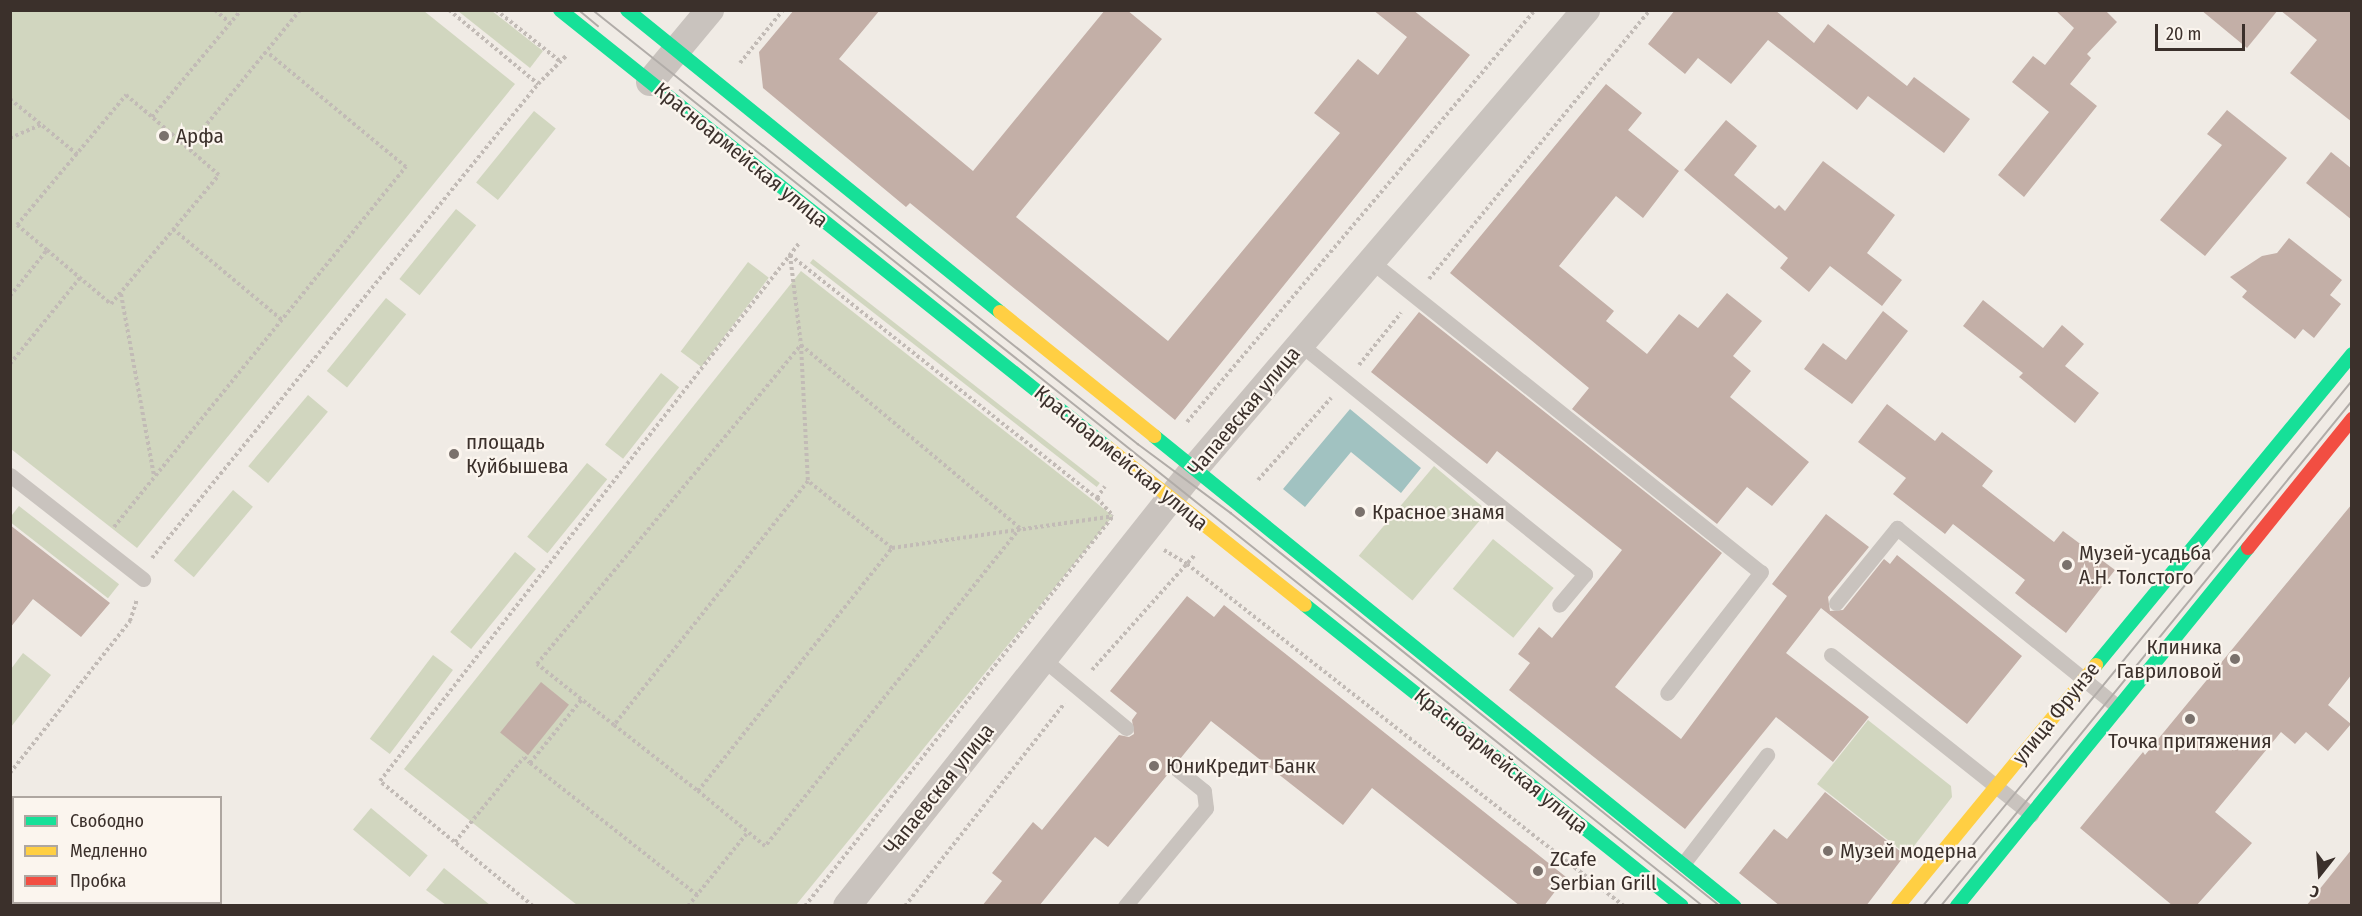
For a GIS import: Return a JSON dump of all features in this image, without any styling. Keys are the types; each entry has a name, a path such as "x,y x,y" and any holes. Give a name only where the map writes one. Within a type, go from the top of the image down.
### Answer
{"main road":[{"name":"Красноармейская улица","path":"560,10 1682,906"},
{"name":"Красноармейская улица","path":"627,10 1734,906"},
{"name":"улица Фрунзе","path":"1898,906 2352,354"},
{"path":"1957,906 2352,419"}],"street":[{"path":"650,82 710,10"},
{"name":"Чапаевская улица","path":"847,906 1194,469 1586,10"}],"lane":[{"path":"1372,262 1761,572 1667,693"},
{"path":"1301,345 1348,380 1585,574 1558,605"},
{"path":"10,475 143,579"},
{"path":"1836,603 1897,528 2118,707"},
{"path":"1831,654 2031,814"},
{"path":"1043,659 1079,686 1126,728"},
{"path":"1683,864 1767,755"},
{"path":"1125,906 1206,808 1204,792 1174,766"}],"path":[{"path":"215,10 230,23"},
{"path":"152,117 241,10"},
{"path":"188,147 300,10"},
{"path":"449,10 538,84"},
{"path":"496,10 561,62"},
{"path":"736,68 783,10"},
{"path":"1184,425 1535,10"},
{"path":"1259,479 1348,380 1650,10"},
{"path":"110,533 406,167 267,52"},
{"path":"10,773 130,621 148,563 538,84 554,70"},
{"path":"126,95 152,117 219,175 111,304 17,225 126,95"},
{"path":"10,99 77,154"},
{"path":"10,138 41,124"},
{"path":"173,229 282,320"},
{"path":"10,297 47,250"},
{"path":"614,725 808,481 801,345 790,255"},
{"path":"790,255 1097,498 1113,516 1187,564 1624,906"},
{"path":"533,906 380,781 790,255"},
{"path":"10,363 80,278"},
{"path":"120,294 154,476"},
{"path":"801,345 1020,528"},
{"path":"801,345 537,664 765,846 1020,528"},
{"path":"808,481 892,548"},
{"path":"698,791 892,548 1113,516"},
{"path":"805,906 1113,516"},
{"path":"905,906 1079,686 1187,564"},
{"path":"530,763 582,699"},
{"path":"455,842 524,757 697,895"},
{"path":"688,906 748,832"}],"green space":[{"path":"10,11 424,11 515,84 137,548 11,449"},
{"path":"458,11 492,11 543,51 530,68"},
{"path":"534,111 556,129 498,200 476,182"},
{"path":"456,209 476,225 420,295 399,279"},
{"path":"813,259 1100,483 1097,487 810,263"},
{"path":"748,262 769,278 701,367 681,351"},
{"path":"801,271 1113,516 796,905 577,905 404,769"},
{"path":"386,298 406,314 347,387 327,371"},
{"path":"661,373 679,387 623,459 605,445"},
{"path":"308,395 328,412 268,483 248,466"},
{"path":"587,463 607,479 547,553 527,537"},
{"path":"1434,466 1488,511 1412,601 1359,556"},
{"path":"233,490 253,507 194,577 174,560"},
{"path":"19,506 119,584 108,598 10,522 10,518"},
{"path":"1493,539 1554,588 1513,638 1453,589"},
{"path":"515,552 536,569 471,649 450,632"},
{"path":"23,653 51,675 11,727 11,669"},
{"path":"433,655 453,670 390,754 370,739"},
{"path":"1868,720 1951,786 1952,797 1907,855 1817,784"},
{"path":"371,808 428,856 410,877 353,829"},
{"path":"444,868 490,905 446,905 426,890"}],"water":[{"path":"1350,409 1421,468 1401,493 1351,452 1305,507 1283,489"}],"building":[{"path":"794,10 880,10 839,59 973,171 1105,10 1127,10 1162,39 1016,217 1168,341 1340,133 1314,113 1358,59 1378,75 1407,37 1373,10 1413,10 1470,55 1175,420 910,203 906,207 763,88 759,52"},
{"path":"1675,10 1775,10 1814,43 1828,24 1907,86 1914,77 1970,119 1944,153 1868,96 1857,110 1768,40 1731,84 1698,58 1685,74 1648,44"},
{"path":"2055,10 2105,10 2117,22 2087,54 2091,58 2070,84 2097,106 2024,197 1998,175 2049,112 2012,82 2033,56 2045,65 2074,28"},
{"path":"2201,10 2278,10 2247,48"},
{"path":"2280,10 2352,10 2352,122 2290,73 2317,40"},
{"path":"1606,84 1642,113 1628,130 1679,171 1643,218 1616,196 1559,266 1614,311 1606,321 1647,354 1679,314 1698,328 1727,293 1762,321 1733,356 1751,371 1730,397 1809,462 1772,506 1747,487 1717,524 1572,409 1589,388 1450,273"},
{"path":"2227,110 2287,158 2205,256 2160,220 2222,145 2207,134"},
{"path":"1726,120 1757,146 1734,175 1775,209 1779,205 1785,211 1823,161 1895,215 1867,253 1902,280 1882,306 1830,266 1809,292 1780,268 1788,258 1684,170"},
{"path":"2331,152 2352,169 2352,220 2306,183"},
{"path":"2289,238 2342,280 2330,295 2341,304 2314,338 2303,329 2295,339 2242,297 2247,291 2230,277 2262,256 2277,253"},
{"path":"1983,300 2043,348 2062,325 2084,344 2065,366 2099,393 2075,423 2019,377 2023,373 1963,326"},
{"path":"1883,311 1908,331 1852,404 1804,369 1823,343 1846,360"},
{"path":"1419,312 1722,553 1615,687 1681,739 1787,596 1772,584 1826,514 1869,547 1828,597 1830,611 1843,610 1884,559 1890,564 1897,555 2022,656 1967,724 1821,608 1786,653 1869,717 1833,762 1776,717 1685,829 1509,690 1530,663 1518,654 1539,627 1552,638 1622,550 1497,451 1487,464 1371,372"},
{"path":"1887,404 1935,441 1942,432 1993,471 1982,486 2054,542 2063,531 2115,570 2066,633 2015,593 2025,580 1953,524 1945,534 1893,494 1906,478 1858,442"},
{"path":"2352,504 2352,674 2328,705 2351,724 2328,751 2306,732 2295,744 2281,732 2215,812 2252,843 2196,906 2173,906 2080,828 2143,752 2145,755"},
{"path":"10,525 110,603 81,637 33,599 10,628"},
{"path":"1187,596 1214,617 1224,605 1566,877 1544,906 1520,906 1372,788 1343,825 1211,721 1180,759 1167,760 1168,774 1108,847 1095,837 1039,906 982,906 1002,881 992,873 1033,822 1042,830 1119,735 1129,737 1134,734 1132,720 1137,713 1110,691"},
{"path":"541,682 569,705 528,755 500,733"},
{"name":"Музей модерна","path":"1825,792 1905,855 1866,906 1780,906 1739,873 1774,829 1787,839"},
{"path":"2352,849 2352,906 2306,906"}],"tram line":[{"path":"579,10 598,26"},
{"path":"593,10 1138,444 1231,513 1720,906"},
{"path":"680,90 1703,906"},
{"path":"1923,906 2352,381"},
{"path":"1941,906 2352,401"}],"traffic: fast":[{"path":"560,10 1107,447"},
{"path":"627,10 1000,312"},
{"path":"2096,665 2352,354"},
{"path":"1154,436 1734,906"},
{"path":"1957,906 2248,548"},
{"path":"1305,605 1682,906"}],"traffic: slow":[{"path":"1000,312 1154,436"},
{"path":"1107,447 1305,605"},
{"path":"1898,906 2096,665"}],"traffic: jam":[{"path":"2248,548 2352,419"}],"place":[{"name":"Арфа","path":"164,136"},
{"name":"площадь Куйбышева","path":"454,454"},
{"name":"Красное знамя","path":"1360,512"},
{"name":"Музей-усадьба А.Н. Толстого","path":"2067,565"},
{"name":"Клиника Гавриловой","path":"2235,659"},
{"name":"Точка притяжения","path":"2190,719"},
{"name":"ЮниКредит Банк","path":"1154,766"},
{"name":"Музей модерна","path":"1828,851"},
{"name":"ZCafe Serbian Grill","path":"1538,871"}]}
